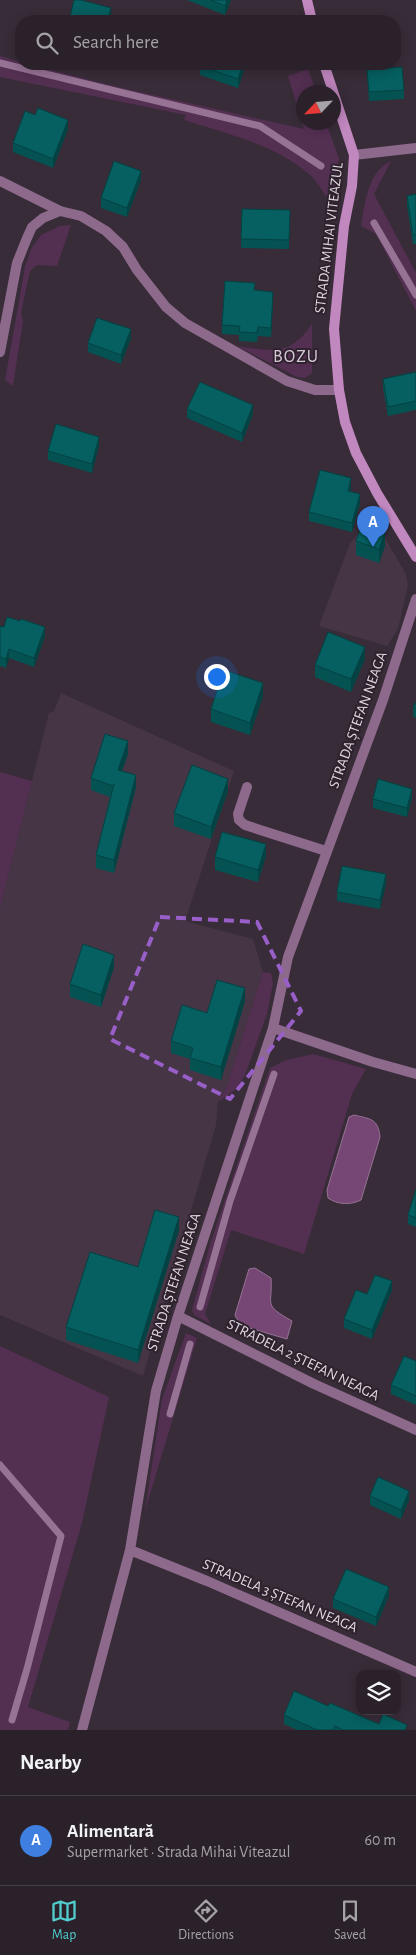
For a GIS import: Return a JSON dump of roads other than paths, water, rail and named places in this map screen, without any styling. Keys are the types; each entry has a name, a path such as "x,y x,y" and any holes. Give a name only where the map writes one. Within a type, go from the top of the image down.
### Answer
{"street":[{"path":"307,0 311,15"},
{"name":"STRADA MIHAI VITEAZUL","path":"326,70 354,155 352,186 344,226 334,329 339,390 345,422 356,453 377,493 416,557"},
{"path":"354,155 416,148"},
{"path":"0,181 60,211 81,216 106,231 123,247 166,307 185,323 287,381 315,390 339,390"},
{"path":"0,352 17,264 27,238 32,227 43,218 60,211"},
{"name":"STRADA ȘTEFAN NEAGA","path":"82,1730 130,1550 156,1391 178,1316 273,1028 288,957 382,700 416,599"},
{"path":"247,787 238,814 239,820 245,825 326,851"},
{"path":"273,1028 373,1062 416,1074"},
{"name":"STRADELA 2 ȘTEFAN NEAGA","path":"178,1316 314,1384 416,1430"},
{"name":"STRADELA 3 ȘTEFAN NEAGA","path":"130,1550 216,1584 416,1672"}],"waterway":[{"path":"0,63 15,67"},
{"path":"29,70 260,126 321,166"},
{"path":"374,223 416,295"},
{"path":"200,1307 230,1201 274,1074"},
{"path":"170,1414 190,1344"},
{"path":"0,1465 61,1536 12,1720"}],"place":[{"name":"Alimentară","path":"373,547"}],"district":[{"name":"BOZU","path":"296,357"}]}
